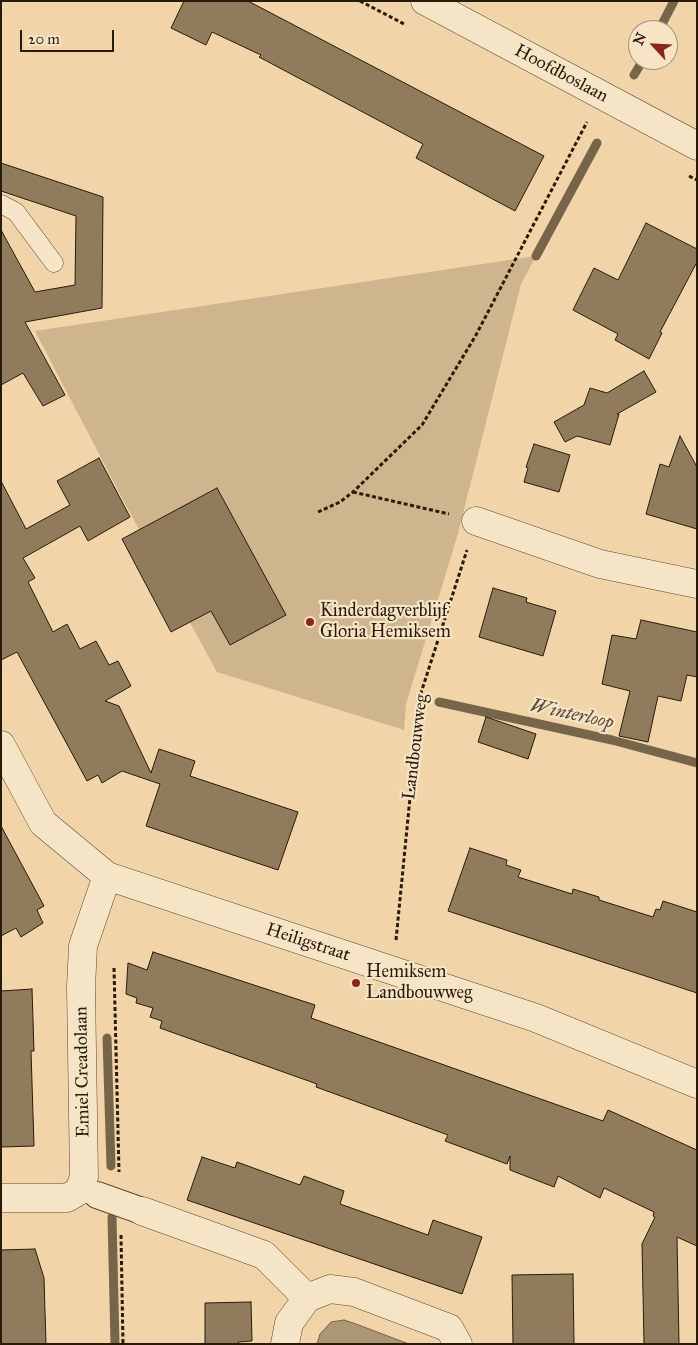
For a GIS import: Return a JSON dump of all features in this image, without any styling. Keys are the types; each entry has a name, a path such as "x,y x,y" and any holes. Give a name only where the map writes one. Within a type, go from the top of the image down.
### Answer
{"street":[{"name":"Hoofdboslaan","path":"425,1 697,146"},
{"path":"476,521 600,564 697,584"},
{"name":"Heiligstraat","path":"1,745 43,823 107,876 536,1018 697,1084"},
{"name":"Emiel Creadolaan","path":"107,876 83,946 81,987 84,1177 110,1200"},
{"path":"1,1198 110,1200 264,1255 307,1298"},
{"path":"285,1344 289,1323 307,1298 330,1289 354,1292 449,1328 458,1344"}],"lane":[{"path":"1,204 16,212 54,263"}],"path":[{"path":"318,512 340,502 353,492 422,425 476,335 587,121 603,96"},
{"path":"353,492 476,521"},
{"name":"Landbouwweg","path":"393,971 420,696 476,521"},
{"path":"114,960 110,1200 123,1344"}],"shaded area":[{"path":"536,256 521,284 457,537 406,704 404,730 217,672 124,502 35,331"},
{"path":"344,1320 409,1344 317,1344 320,1334 331,1322"}],"building":[{"path":"184,1 248,1 544,156 515,211 416,158 423,144 259,57 261,55 212,32 206,45 171,28"},
{"path":"1,163 103,197 102,308 25,322 65,395 43,406 23,373 1,385 1,230 35,292 75,285 76,216 1,191"},
{"path":"646,223 697,249 697,262 660,332 662,333 649,359 615,340 618,334 573,310 594,268 618,280"},
{"path":"644,371 656,392 617,414 619,414 610,445 577,436 565,442 554,422 584,405 590,388 607,393"},
{"path":"680,436 697,467 697,529 646,514 660,464 669,467"},
{"path":"534,444 570,455 559,492 524,482 528,468 526,467"},
{"path":"99,458 130,517 88,541 80,526 23,558 35,578 28,582 53,632 67,624 80,649 96,641 109,665 118,661 131,686 105,701 119,706 151,773 159,749 195,761 190,776 298,812 278,870 146,826 160,784 122,771 102,783 98,775 87,781 17,652 1,660 1,481 26,529 70,505 57,481"},
{"path":"217,488 286,615 230,645 211,611 171,632 122,539"},
{"path":"493,588 527,598 526,602 556,611 543,656 479,637"},
{"path":"641,620 697,632 697,677 687,675 681,701 658,696 648,742 619,736 630,691 602,684 612,635 636,639"},
{"path":"486,717 536,734 528,759 478,742"},
{"path":"1,826 44,906 37,910 43,923 21,937 16,928 1,936"},
{"path":"470,848 507,860 506,865 521,870 518,877 572,894 573,889 599,897 599,900 653,917 656,909 660,910 663,901 697,912 697,993 448,911"},
{"path":"153,952 315,1005 311,1018 603,1121 608,1110 697,1150 697,1246 677,1237 679,1344 644,1344 642,1244 655,1217 653,1216 654,1212 604,1188 600,1198 558,1176 554,1187 510,1170 510,1156 507,1164 445,1141 448,1135 316,1087 317,1084 160,1028 162,1021 150,1017 153,1008 136,1003 137,998 126,994 128,963 147,970"},
{"path":"32,989 34,1051 31,1051 34,1146 1,1147 1,991"},
{"path":"202,1157 235,1168 237,1162 300,1185 304,1176 344,1191 340,1204 428,1235 433,1220 482,1237 462,1294 187,1200"},
{"path":"35,1249 44,1278 46,1344 1,1344 1,1250"},
{"path":"573,1274 574,1344 513,1344 512,1275"},
{"path":"251,1302 252,1341 238,1342 238,1344 205,1344 205,1303"}],"waterway":[{"path":"664,20 674,1"},
{"path":"634,75 637,70"},
{"path":"536,256 597,143"},
{"name":"Winterloop","path":"439,702 612,740 697,763"},
{"path":"107,1038 111,1166"},
{"path":"112,1217 115,1344"}],"place":[{"name":"Kinderdagverblijf Gloria Hemiksem","path":"310,622"},
{"name":"Hemiksem Landbouwweg","path":"356,983"}]}
